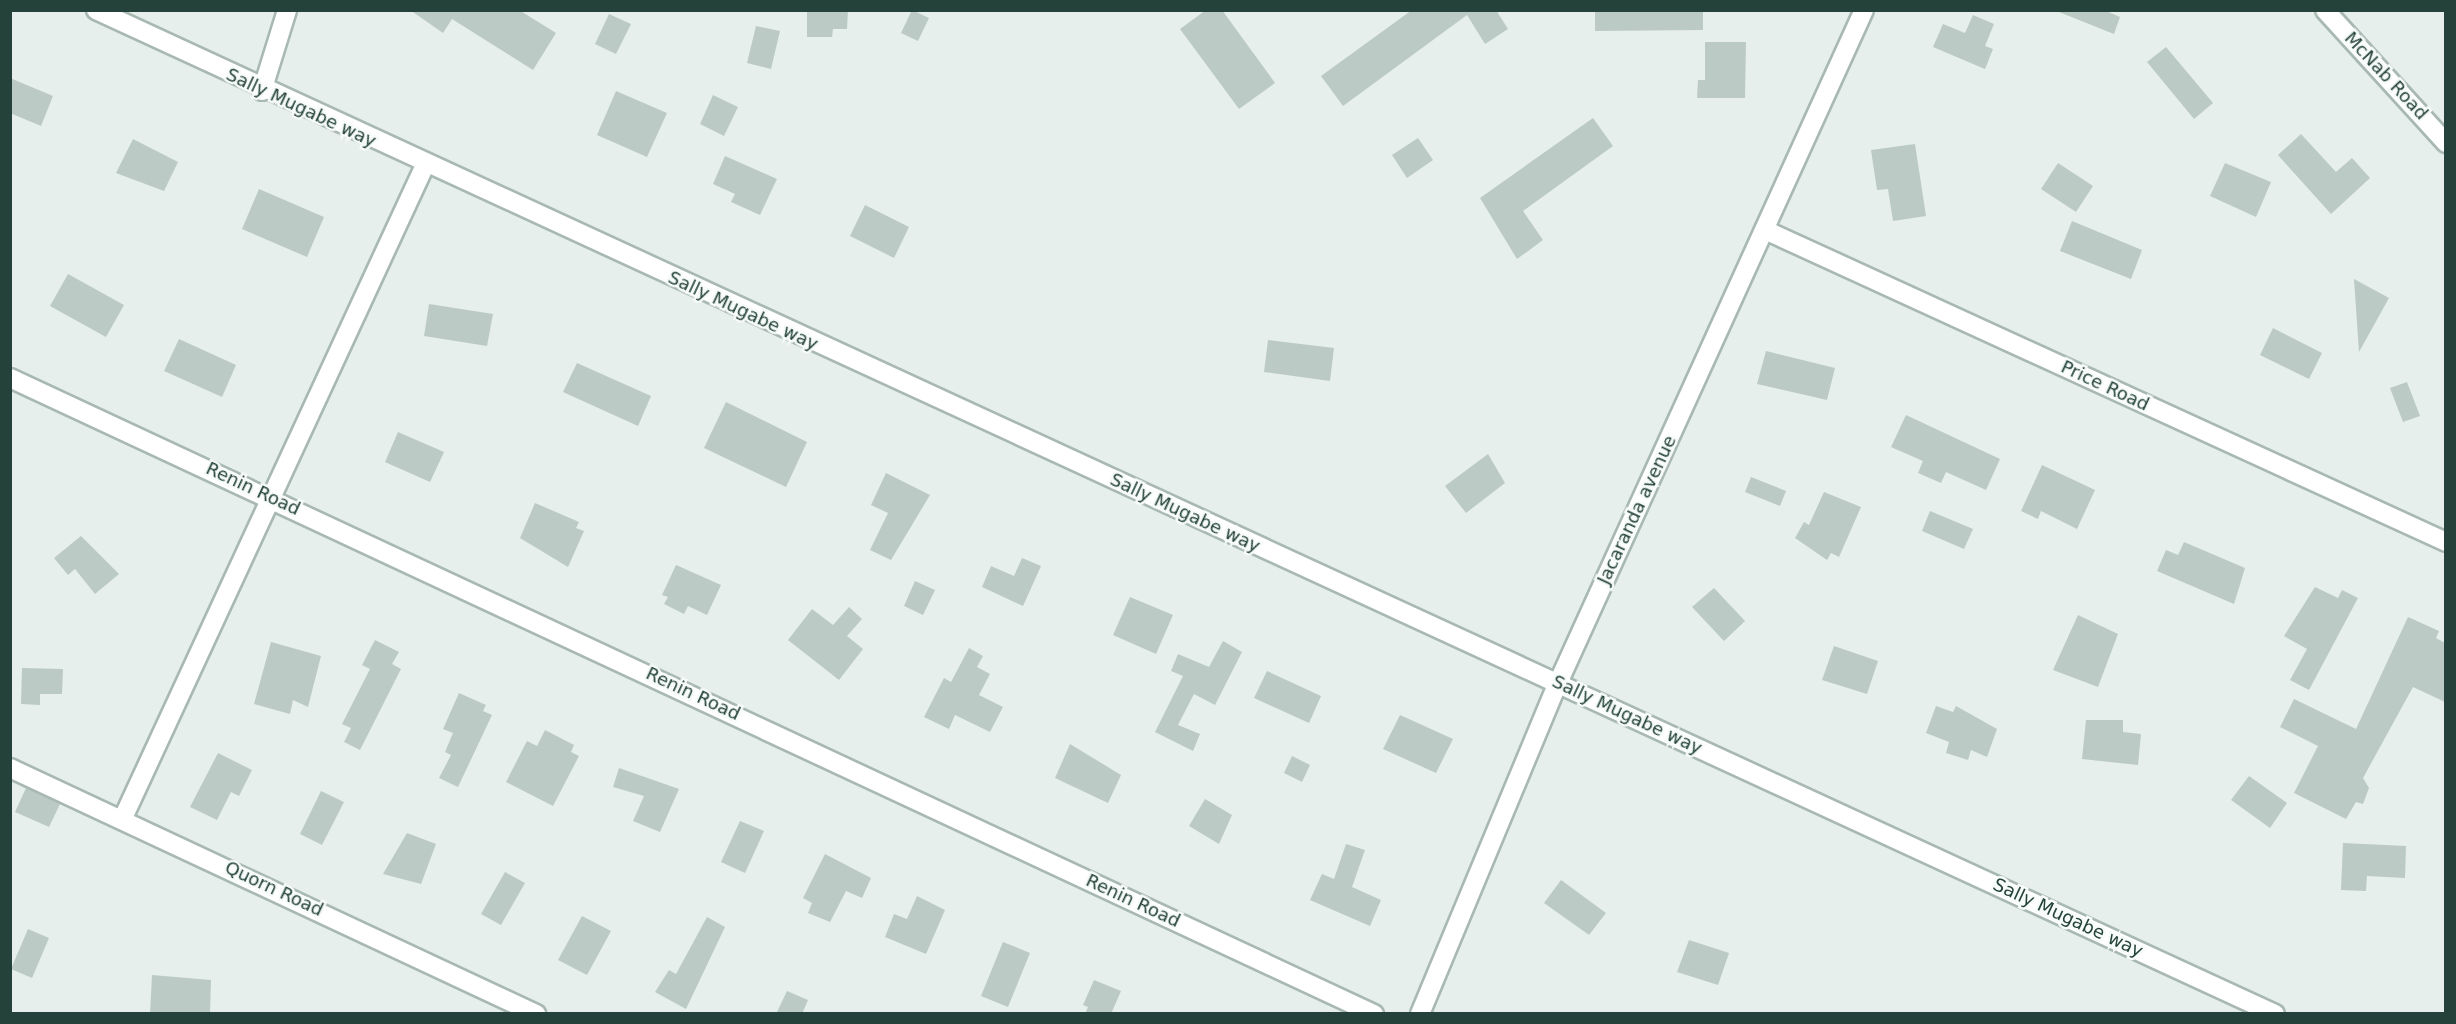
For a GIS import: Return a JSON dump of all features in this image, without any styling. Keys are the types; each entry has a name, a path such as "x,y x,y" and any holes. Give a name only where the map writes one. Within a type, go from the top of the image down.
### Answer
{"street":[{"name":"Sally Mugabe way","path":"96,10 262,91 1558,683 2275,1014"},
{"path":"262,91 287,10"},
{"name":"Jacaranda avenue","path":"1420,1014 1558,683 1766,230 1864,10"},
{"name":"McNab Road","path":"2325,10 2445,143"},
{"path":"123,818 425,165"},
{"name":"Price Road","path":"1766,230 2445,542"},
{"name":"Renin Road","path":"10,378 272,497 1374,1014"},
{"name":"Quorn Road","path":"10,768 123,818 536,1014"}],"building":[{"path":"410,10 519,10 556,33 533,70 452,19 443,33"},
{"path":"807,10 848,10 847,29 833,29 832,37 807,37"},
{"path":"912,10 929,18 918,41 901,33"},
{"path":"1206,10 1222,10 1275,83 1239,109 1180,29"},
{"path":"1412,10 1496,10 1508,29 1485,44 1467,15 1343,106 1321,76"},
{"path":"1595,10 1703,10 1703,30 1595,31"},
{"path":"2054,10 2104,10 2120,17 2114,34"},
{"path":"609,14 631,24 616,54 595,44"},
{"path":"1973,15 1994,24 1985,46 1993,49 1985,69 1933,47 1943,24 1965,33"},
{"path":"756,26 780,31 771,69 747,63"},
{"path":"1705,42 1746,42 1745,98 1697,98 1698,80 1705,80"},
{"path":"2166,47 2213,103 2194,119 2147,62"},
{"path":"10,78 53,96 41,126 10,113"},
{"path":"616,91 667,113 647,157 597,135"},
{"path":"713,95 738,107 724,136 700,124"},
{"path":"1593,118 1613,146 1523,211 1543,240 1517,259 1480,198"},
{"path":"2301,134 2336,172 2352,158 2370,178 2331,214 2278,155"},
{"path":"1418,138 1433,160 1407,178 1392,155"},
{"path":"133,139 178,162 164,191 116,173"},
{"path":"1915,144 1926,216 1893,221 1888,189 1877,190 1871,150"},
{"path":"725,156 777,179 760,215 731,202 735,194 713,184"},
{"path":"2058,163 2093,186 2076,212 2041,189"},
{"path":"2225,163 2271,182 2256,217 2210,196"},
{"path":"259,189 324,217 307,257 242,229"},
{"path":"865,205 909,227 894,258 850,236"},
{"path":"2072,221 2142,250 2131,279 2060,251"},
{"path":"68,274 124,305 106,337 50,306"},
{"path":"2354,279 2389,298 2359,352"},
{"path":"429,304 493,314 487,346 424,336"},
{"path":"2273,328 2322,353 2309,379 2260,355"},
{"path":"179,339 236,365 222,397 164,371"},
{"path":"1268,340 1334,348 1330,381 1264,372"},
{"path":"1766,351 1835,368 1827,400 1757,384"},
{"path":"577,363 651,396 638,426 563,392"},
{"path":"2407,382 2420,416 2403,422 2390,388"},
{"path":"726,402 807,442 786,487 704,448"},
{"path":"1906,415 2000,459 1986,490 1946,472 1941,483 1918,473 1923,461 1891,447"},
{"path":"398,432 444,452 430,482 385,462"},
{"path":"1488,454 1505,483 1466,513 1445,486"},
{"path":"2042,465 2095,490 2077,529 2041,511 2038,519 2021,511"},
{"path":"886,473 930,495 891,560 870,550 888,513 871,505"},
{"path":"1751,477 1786,491 1780,506 1745,492"},
{"path":"1824,492 1861,507 1839,557 1831,553 1827,560 1795,538 1804,522 1809,525"},
{"path":"535,503 579,522 576,528 584,531 568,567 520,538"},
{"path":"1930,511 1973,529 1964,549 1922,531"},
{"path":"81,536 119,574 95,594 75,569 68,575 54,558"},
{"path":"2184,542 2245,568 2234,604 2157,571 2166,550 2178,555"},
{"path":"1022,558 1041,566 1023,606 982,587 991,566 1014,576"},
{"path":"676,565 721,585 707,615 688,606 684,614 664,604 668,597 662,595"},
{"path":"915,581 935,590 923,615 904,606"},
{"path":"2315,587 2338,598 2342,590 2358,598 2309,690 2290,680 2307,649 2284,636"},
{"path":"1714,588 1745,621 1724,641 1692,607"},
{"path":"1130,597 1173,615 1156,654 1113,635"},
{"path":"849,607 862,619 847,636 863,649 839,680 788,640 812,609 833,625"},
{"path":"2078,615 2118,634 2098,687 2053,670"},
{"path":"2408,617 2439,631 2436,638 2445,643 2445,702 2413,687 2363,778 2369,788 2363,804 2356,802 2346,819 2294,793 2318,746 2280,727 2294,699 2356,729"},
{"path":"375,640 399,652 392,664 401,669 360,750 344,742 351,728 342,724 370,669 362,665"},
{"path":"1223,641 1242,652 1215,705 1194,694 1178,725 1200,734 1193,751 1155,732 1183,676 1171,671 1178,654 1209,667"},
{"path":"271,642 321,656 308,707 293,700 290,714 254,704"},
{"path":"1834,646 1878,661 1867,694 1822,680"},
{"path":"969,648 983,656 977,667 990,674 979,695 1003,707 990,732 955,715 949,729 924,717 944,678 951,682"},
{"path":"22,668 63,669 62,694 40,694 40,705 21,704"},
{"path":"1267,671 1321,696 1309,723 1254,698"},
{"path":"459,693 486,705 483,711 492,715 458,787 439,778 451,755 445,752 453,733 443,729"},
{"path":"1936,706 1953,712 1956,706 1997,729 1987,757 1971,750 1968,760 1946,753 1949,742 1926,733"},
{"path":"1400,715 1453,739 1436,773 1383,749"},
{"path":"2086,720 2123,720 2123,732 2141,734 2138,765 2082,759"},
{"path":"545,730 574,745 571,752 579,756 553,806 506,782 527,741 537,746"},
{"path":"1070,744 1121,775 1108,803 1055,778"},
{"path":"218,753 252,770 239,796 231,792 217,820 190,807"},
{"path":"1292,756 1310,765 1302,782 1284,773"},
{"path":"619,768 679,789 660,832 633,821 644,796 613,787"},
{"path":"2249,776 2287,803 2270,828 2231,800"},
{"path":"26,788 60,804 49,827 15,812"},
{"path":"321,791 344,802 322,845 300,834"},
{"path":"1205,799 1232,815 1219,844 1189,826"},
{"path":"740,821 764,831 745,873 721,862"},
{"path":"407,833 436,844 421,884 383,874"},
{"path":"2343,843 2406,846 2405,878 2367,876 2366,891 2341,890"},
{"path":"1346,844 1365,850 1352,887 1381,900 1370,926 1310,900 1322,874 1334,879"},
{"path":"825,854 871,878 862,898 846,891 830,922 808,913 812,903 803,898"},
{"path":"505,872 525,883 501,925 481,914"},
{"path":"1561,880 1606,913 1589,935 1544,903"},
{"path":"917,896 945,910 926,954 885,937 894,914 907,919"},
{"path":"582,916 611,931 587,975 558,960"},
{"path":"707,917 725,927 686,1009 655,992 669,970 676,974"},
{"path":"28,929 49,938 32,978 11,969"},
{"path":"1689,940 1729,953 1718,985 1677,972"},
{"path":"1003,942 1030,953 1008,1007 981,996"},
{"path":"152,975 211,980 210,1014 150,1014"},
{"path":"1094,980 1121,991 1111,1014 1085,1014 1088,1007 1083,1005"},
{"path":"787,991 808,1000 802,1014 776,1014"}]}
